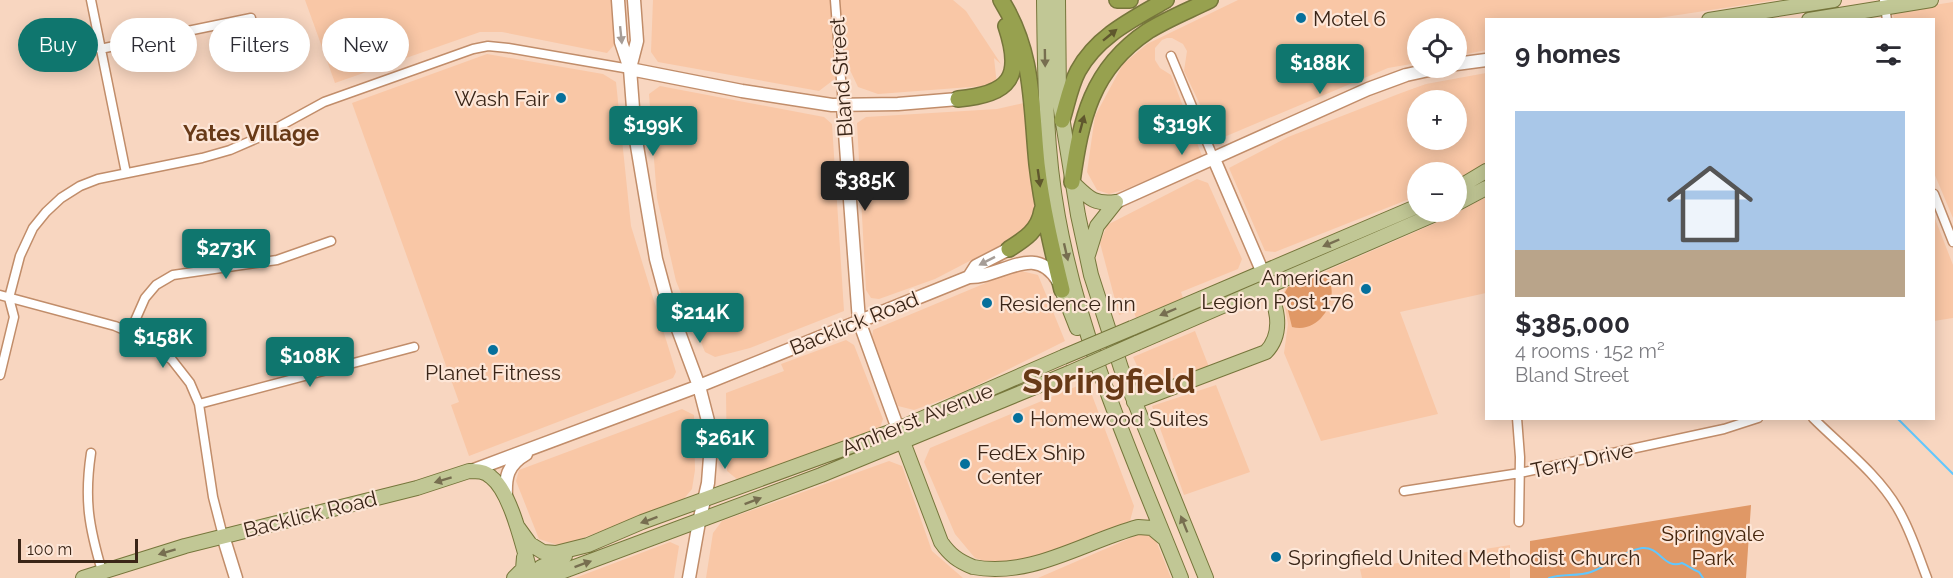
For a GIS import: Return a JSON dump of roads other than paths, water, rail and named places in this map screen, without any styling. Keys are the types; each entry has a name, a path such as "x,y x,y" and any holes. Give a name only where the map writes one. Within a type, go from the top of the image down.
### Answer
{"highway":[{"path":"958,99 989,94 1005,85 1010,77 1013,66 1011,42 1000,12 999,0"},
{"path":"999,0 1015,25 1027,63 1043,204 1062,290"},
{"path":"1117,0 1130,0"},
{"path":"1062,120 1074,82 1086,59 1109,34 1166,0"},
{"path":"1143,13 1171,0"},
{"path":"1072,182 1082,123 1091,97 1105,71 1125,50 1150,30 1210,0"},
{"path":"1009,249 1035,229 1040,221 1043,204"}],"main road":[{"path":"618,0 621,42 630,69 635,134 654,247 667,300 705,404 710,440 708,483 689,578"},
{"path":"630,69 637,41 634,0"},
{"path":"1044,0 1047,119 1058,216 1081,314 1103,385"},
{"path":"1058,0 1059,98 1087,260 1108,332 1134,402 1206,578"},
{"path":"1722,18 1834,0"},
{"path":"1823,18 1931,0"},
{"path":"1467,63 1485,60"},
{"path":"630,69 742,91 843,106 958,99"},
{"path":"1072,182 1092,200 1104,204 1116,202 1368,89 1407,75"},
{"name":"Bland Street","path":"843,106 859,321 942,542 952,556 963,563 992,573 1006,574 1025,572 1130,529"},
{"path":"1134,402 1266,352 1276,338 1278,324 1275,307 1263,273 1214,159"},
{"path":"1467,182 1485,172"},
{"path":"1467,198 1485,189"},
{"path":"1087,260 1094,231 1116,202"},
{"name":"Amherst Avenue","path":"545,578 699,522 901,435 1063,357 1407,211"},
{"name":"Amherst Avenue","path":"517,526 530,544 543,552 556,553 588,545 642,522 901,435 1069,373 1417,222"},
{"name":"Backlick Road","path":"969,277 976,266 1009,249"},
{"name":"Backlick Road","path":"82,578 223,536 417,488 469,471 699,386 969,277 980,278 1017,264 1032,262 1048,268 1054,274 1062,290"},
{"path":"1062,290 1181,578"},
{"name":"Backlick Road","path":"506,498 505,480 508,471 522,456 537,447"},
{"path":"469,471 480,471 490,476 506,498 533,578"},
{"path":"1130,529 1137,525 1145,515 1146,489"},
{"path":"1130,529 1152,528 1166,540"},
{"path":"223,536 236,578"},
{"path":"533,578 542,567 588,545"},
{"path":"514,578 523,568 523,551"}],"street":[{"path":"91,0 126,173"},
{"name":"Bland Street","path":"835,0 843,106"},
{"path":"100,49 209,27"},
{"path":"0,305 33,228 62,198 80,186 98,179 202,158 230,150 260,137 324,102 473,49 489,46 508,48 630,69"},
{"path":"1171,56 1214,159"},
{"path":"1935,197 1953,242"},
{"path":"129,332 145,298 156,285 173,275 277,260 331,241"},
{"path":"4,296 129,332 150,342 172,360 190,383 199,404 213,497 223,536"},
{"path":"0,375 14,317 4,296"},
{"path":"199,404 414,347"},
{"path":"1517,420 1520,473 1519,522"},
{"name":"Terry Drive","path":"1404,491 1520,473 1724,429 1752,420"},
{"path":"1814,420 1866,469 1892,500 1912,538 1927,578"},
{"path":"91,453 87,478 87,512 91,536 102,571"}],"waterway":[{"path":"1899,420 1953,474"},
{"path":"1549,578 1591,572 1628,552 1642,548 1653,550 1671,563 1682,563 1699,572 1703,578"}],"place":[{"name":"Motel 6","path":"1301,18"},
{"name":"Wash Fair","path":"561,98"},
{"name":"American Legion Post 176","path":"1366,289"},
{"name":"Residence Inn","path":"987,303"},
{"name":"Planet Fitness","path":"493,350"},
{"name":"Homewood Suites","path":"1018,418"},
{"name":"FedEx Ship Center","path":"965,464"},
{"name":"Springfield United Methodist Church","path":"1276,557"}],"district":[{"name":"Yates Village","path":"251,133"},
{"name":"Springfield","path":"1109,381"}],"park label":[{"name":"Springvale Park","path":"1713,545"}]}
